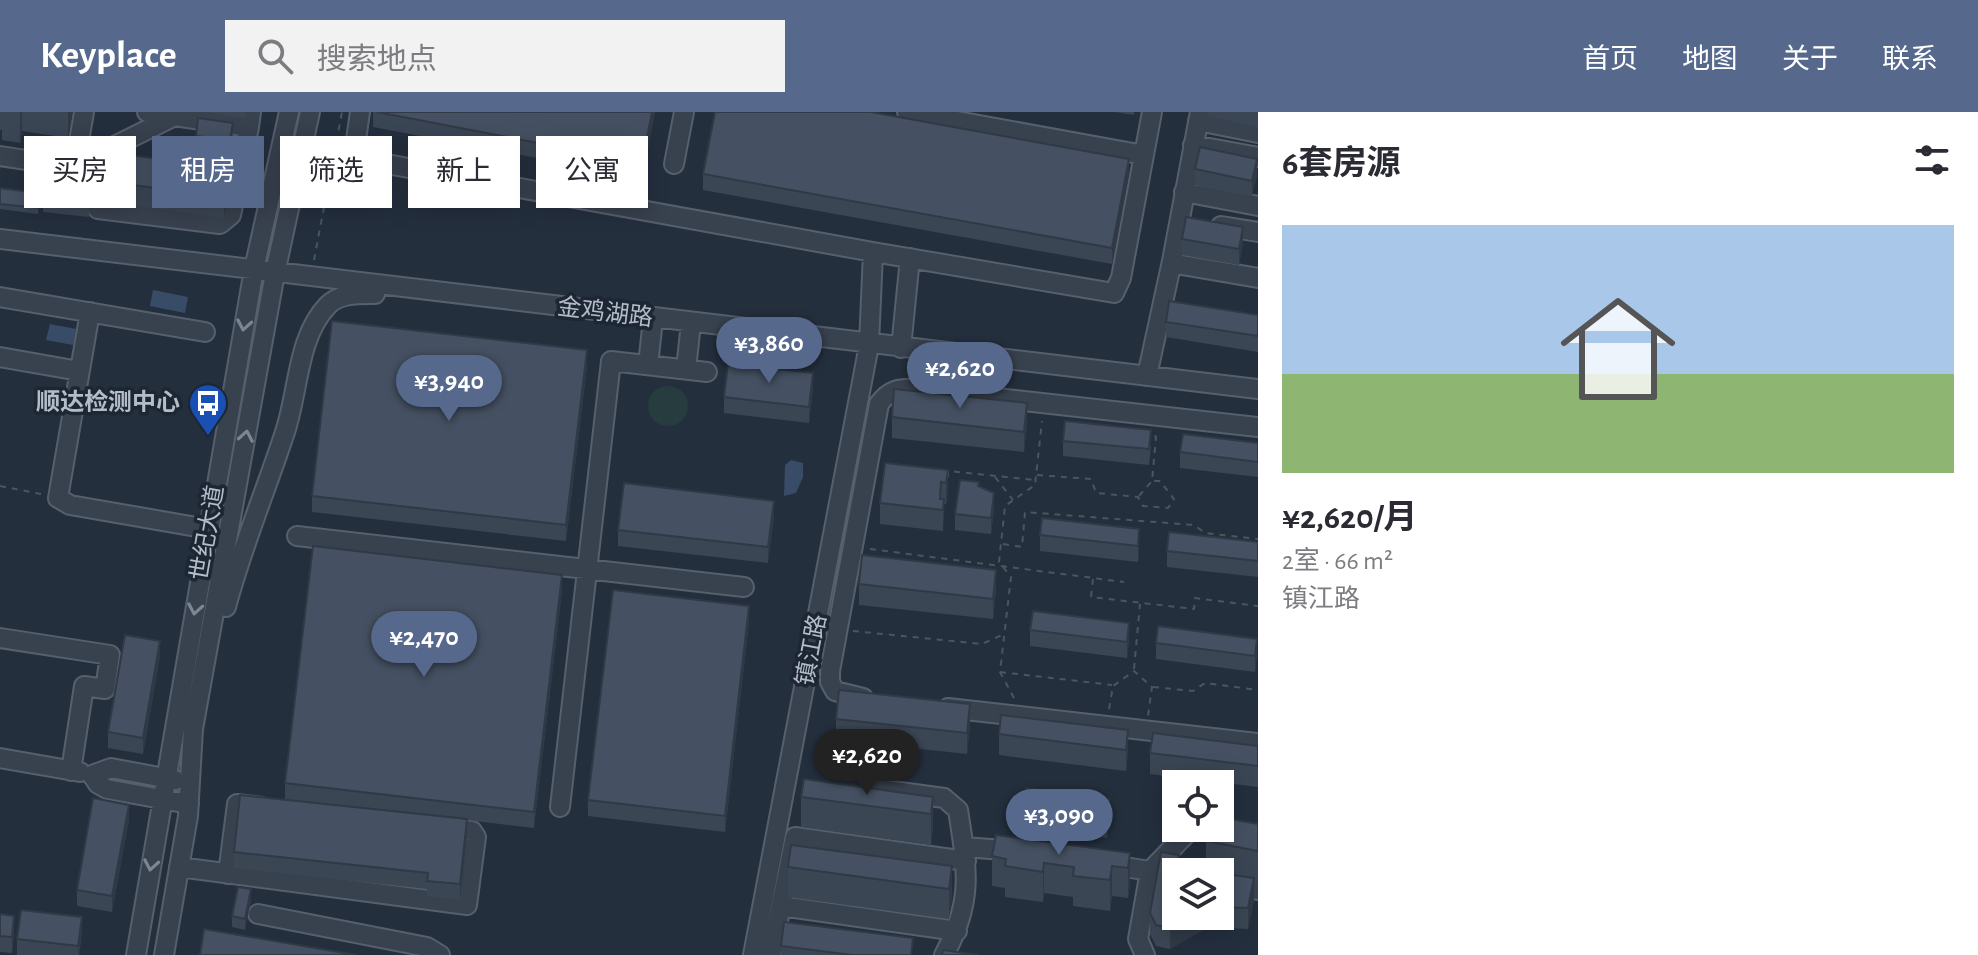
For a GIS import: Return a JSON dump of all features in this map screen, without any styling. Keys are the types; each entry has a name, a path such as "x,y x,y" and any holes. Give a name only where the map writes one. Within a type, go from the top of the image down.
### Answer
{"street":[{"path":"80,136 84,112"},
{"path":"97,208 220,224 231,215 250,120 147,112"},
{"name":"世纪大道","path":"136,955 254,269 289,112"},
{"name":"世纪大道","path":"164,955 189,804 193,729 275,273 310,112"},
{"path":"360,112 354,154 359,159 1114,293 1121,278 1152,112"},
{"path":"674,164 684,112"},
{"path":"907,112 1144,155"},
{"path":"136,136 181,114"},
{"path":"1147,376 1172,301 1172,261 1199,117 1258,133"},
{"path":"1193,145 1258,157"},
{"path":"0,156 24,159"},
{"path":"1184,192 1258,206"},
{"path":"1180,218 1258,232"},
{"name":"金鸡湖路","path":"0,239 1258,389"},
{"name":"镇江路","path":"753,955 869,345 873,252"},
{"path":"901,348 910,258"},
{"path":"1172,261 1258,278"},
{"path":"193,729 240,557 285,432 309,333 331,301 347,295 431,292"},
{"path":"0,297 205,332"},
{"path":"90,312 58,498 70,505 208,529"},
{"path":"648,365 653,319"},
{"path":"686,369 691,323"},
{"path":"0,357 79,371"},
{"path":"560,807 611,361 707,372"},
{"path":"885,700 835,691 830,682 879,404 885,395 904,389 1258,427"},
{"path":"297,536 744,587"},
{"path":"0,638 110,655 105,689 84,686 71,771"},
{"path":"931,706 1258,743"},
{"path":"0,758 92,775 111,768 190,783"},
{"path":"92,775 98,784 107,789 189,804"},
{"path":"854,787 944,798 954,803 965,854 967,895 957,931 944,955"},
{"path":"228,874 237,804 283,809"},
{"path":"179,867 467,905 474,833 422,825"},
{"path":"771,955 795,837 965,854 1042,855"},
{"path":"1145,955 1138,939 1150,871 1178,842"},
{"path":"1088,862 1162,873"},
{"path":"1234,886 1258,890"},
{"path":"781,906 957,931"},
{"path":"258,914 427,947 440,955"}],"path":[{"path":"311,277 342,112"},
{"path":"1024,716 1000,672 1011,577 1002,566 1001,544 1005,506 1035,485 1044,404"},
{"path":"1135,414 1156,437 1152,481 1138,497"},
{"path":"947,482 948,471 1035,480"},
{"path":"1036,474 1091,479 1096,493 1138,497"},
{"path":"995,476 1013,500"},
{"path":"1138,497 1143,506 1168,508 1174,499 1160,481 1152,481"},
{"path":"0,486 58,498"},
{"path":"1001,544 1022,547 1025,512 1194,525 1205,533 1258,539"},
{"path":"853,547 1124,582"},
{"path":"1093,578 1091,597 1194,609 1195,598 1258,606"},
{"path":"1000,672 1113,686 1134,671 1140,603"},
{"path":"838,629 982,644 1005,634"},
{"path":"1134,671 1152,687 1193,691 1205,683 1258,690"},
{"path":"1106,726 1113,686"},
{"path":"1146,730 1152,687"}],"green space":[{"path":"668,386 682,392 688,406 682,420 668,426 654,420 648,406 654,392"}],"water":[{"path":"153,290 188,297 185,313 150,306"},
{"path":"50,324 76,329 73,345 46,340"},
{"path":"791,460 803,463 803,477 796,493 784,496 785,465"}],"building":[{"path":"377,112 652,112 647,136 536,136 536,143 520,140 520,136 502,136"},
{"path":"715,112 871,112 1129,159 1112,248 703,174"},
{"path":"198,118 233,123 231,136 196,136"},
{"path":"1200,147 1257,159 1252,181 1195,169"},
{"path":"136,156 152,158 152,188 136,185"},
{"path":"0,188 24,191 24,207 0,204"},
{"path":"1186,217 1243,227 1239,249 1182,239"},
{"path":"1169,301 1258,315 1258,336 1166,322"},
{"path":"332,321 587,350 566,525 312,496"},
{"path":"728,364 813,373 809,407 724,397"},
{"path":"894,389 1027,403 1024,432 892,417"},
{"path":"1065,421 1151,430 1149,449 1063,441"},
{"path":"1183,434 1258,443 1258,462 1180,452"},
{"path":"885,463 948,470 946,483 941,482 943,510 880,503"},
{"path":"960,480 979,482 978,486 994,493 991,518 955,514"},
{"path":"624,483 774,501 768,547 618,530"},
{"path":"1042,518 1139,529 1138,546 1040,535"},
{"path":"1169,532 1258,542 1258,561 1167,551"},
{"path":"313,546 562,575 534,812 285,783"},
{"path":"862,555 996,570 993,599 859,584"},
{"path":"613,590 749,606 725,816 588,800"},
{"path":"1033,611 1129,623 1127,642 1030,630"},
{"path":"1158,626 1257,639 1255,656 1156,643"},
{"path":"125,635 160,641 143,738 108,732"},
{"path":"839,690 970,704 967,733 836,719"},
{"path":"1001,715 1128,730 1126,750 999,734"},
{"path":"1153,733 1258,746 1258,766 1150,753"},
{"path":"804,779 933,797 931,814 801,797"},
{"path":"1026,788 1110,799 1107,822 1022,810"},
{"path":"240,795 467,819 460,884 427,881 428,873 234,852"},
{"path":"93,798 129,805 112,896 77,890"},
{"path":"1234,820 1258,824 1258,851 1211,842 1234,842"},
{"path":"996,835 1130,853 1128,868 1112,866 1110,880 1073,876 1074,867 1044,863 1043,872 1005,866 1006,859 992,856"},
{"path":"791,845 952,866 949,889 788,867"},
{"path":"1161,852 1179,855 1178,858 1162,858 1162,926 1156,925 1150,913"},
{"path":"1234,875 1254,878 1248,908 1234,908"},
{"path":"238,887 251,889 245,919 232,916"},
{"path":"21,910 82,917 78,946 17,939"},
{"path":"0,914 14,916 12,937 0,936"},
{"path":"784,922 913,938 911,955 852,955 781,946"},
{"path":"204,929 356,955 200,955"},
{"path":"943,950 978,955 942,955"}],"place":[{"name":"顺达检测中心","path":"208,437"}]}
